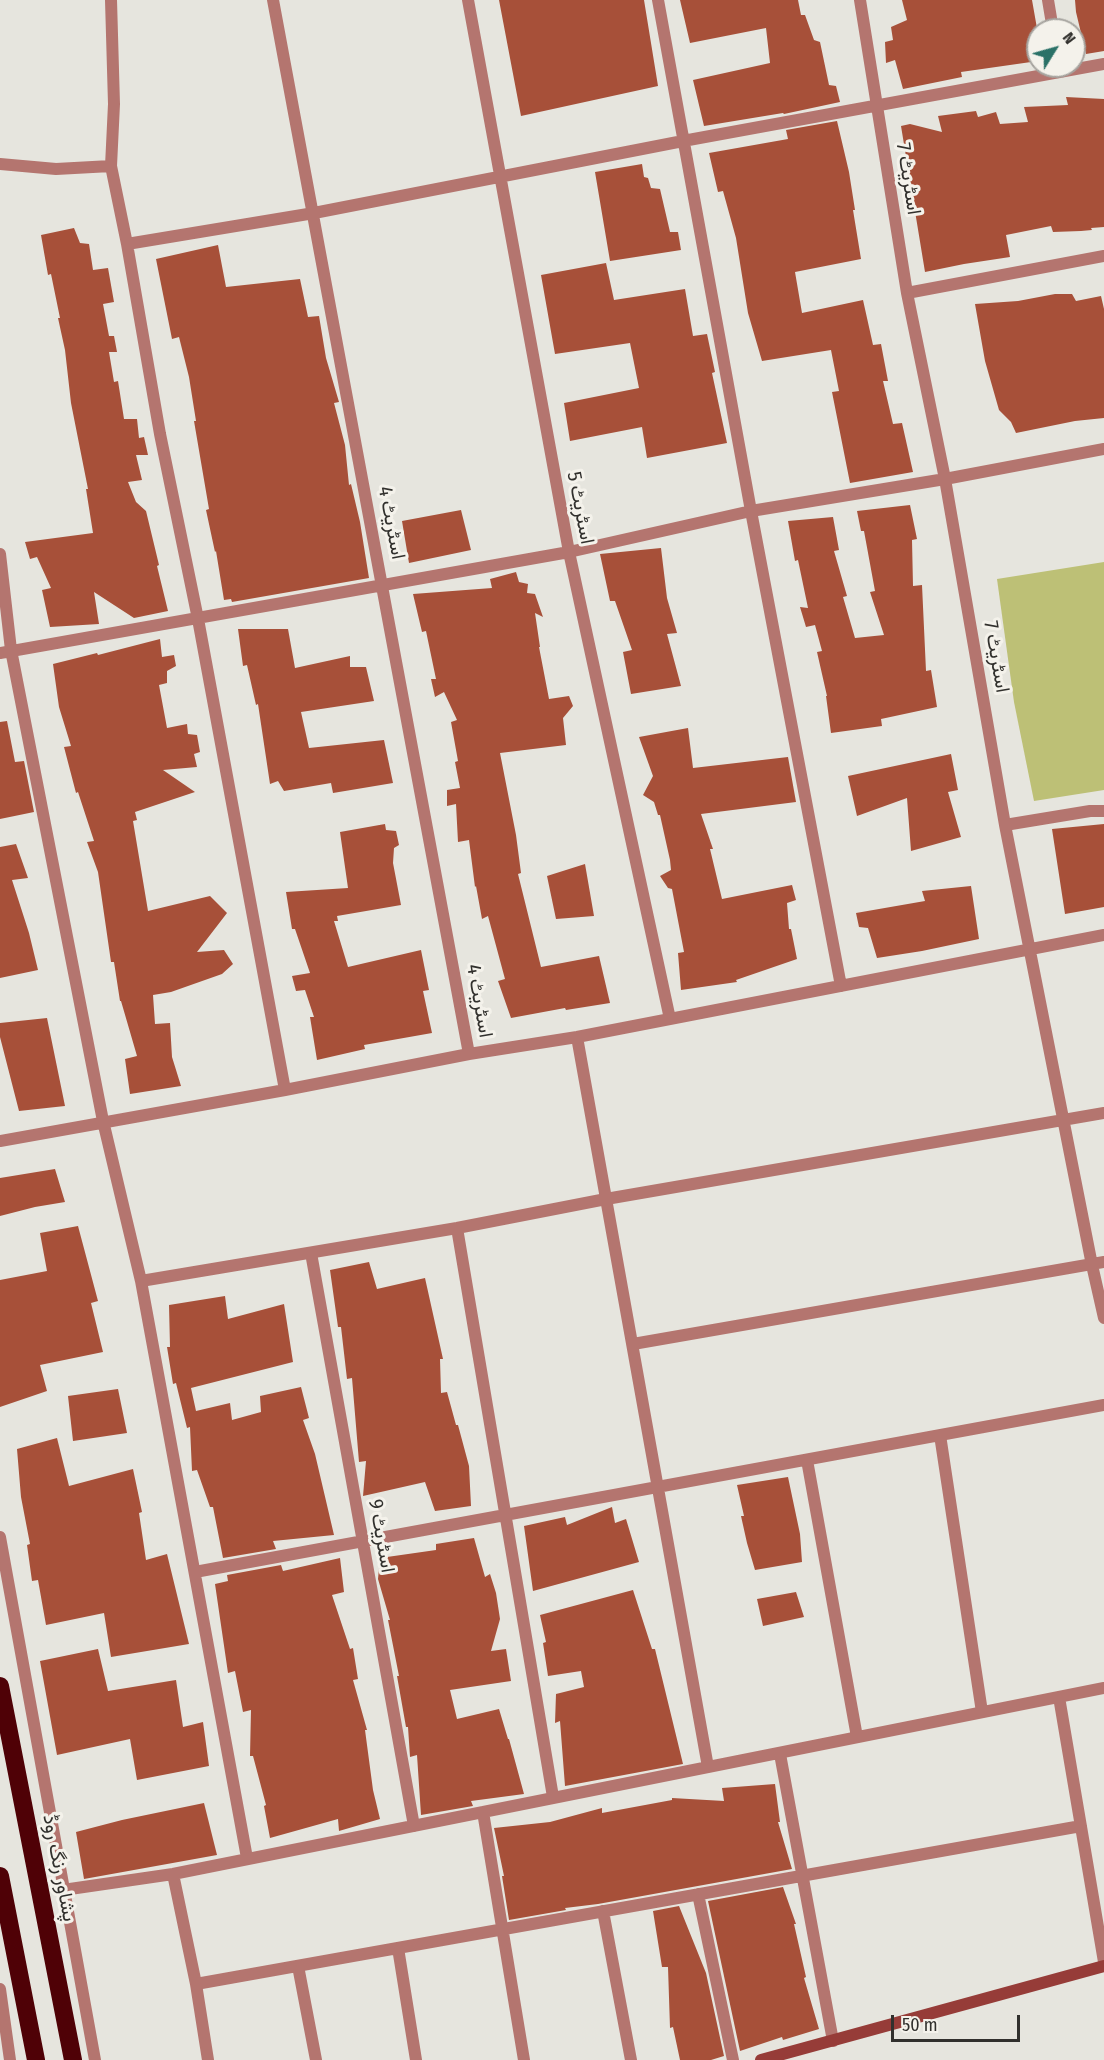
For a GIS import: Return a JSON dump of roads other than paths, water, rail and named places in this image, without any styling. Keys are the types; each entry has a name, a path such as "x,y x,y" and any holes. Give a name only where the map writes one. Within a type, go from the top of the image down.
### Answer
{"highway":[{"name":"پشاور رنگ روڈ","path":"0,1686 73,2060"},
{"path":"0,1876 36,2060"}],"street":[{"path":"111,0 114,104 111,166 285,1090"},
{"name":"اسٹریٹ 4","path":"273,0 469,1054"},
{"name":"اسٹریٹ 5","path":"468,0 568,552 670,1019"},
{"path":"658,0 842,986"},
{"name":"اسٹریٹ 7","path":"860,0 907,293 945,479 1028,950 1063,1121 1098,1264 1104,1318"},
{"path":"1048,0 1051,18"},
{"path":"1086,66 1104,64"},
{"path":"127,244 314,213 1026,76"},
{"path":"0,164 56,169 111,166"},
{"path":"907,293 1104,256"},
{"path":"6,651 568,552 752,511 945,479 1104,449"},
{"path":"0,554 6,651 103,1121 141,1281 248,1858"},
{"path":"1005,825 1090,811 1104,811"},
{"path":"0,1141 285,1090 469,1054 577,1037 1104,935"},
{"path":"577,1037 708,1767"},
{"path":"141,1281 457,1228 606,1199 1104,1113"},
{"path":"457,1228 553,1797"},
{"name":"اسٹریٹ 9","path":"311,1253 414,1826"},
{"path":"633,1344 1098,1264"},
{"path":"195,1572 363,1543 1104,1405"},
{"path":"940,1435 982,1712"},
{"path":"807,1460 857,1737"},
{"path":"0,1538 95,2060"},
{"path":"63,1890 173,1874 1104,1688"},
{"path":"761,2060 1104,1964 1059,1696"},
{"path":"780,1754 833,2041"},
{"path":"483,1812 524,2060"},
{"path":"196,1984 1081,1826"},
{"path":"173,1874 196,1984 208,2060"},
{"path":"698,1894 733,2060"},
{"path":"603,1911 631,2060"},
{"path":"398,1948 416,2060"},
{"path":"298,1966 316,2060"},
{"path":"0,1989 10,2060"}]}
